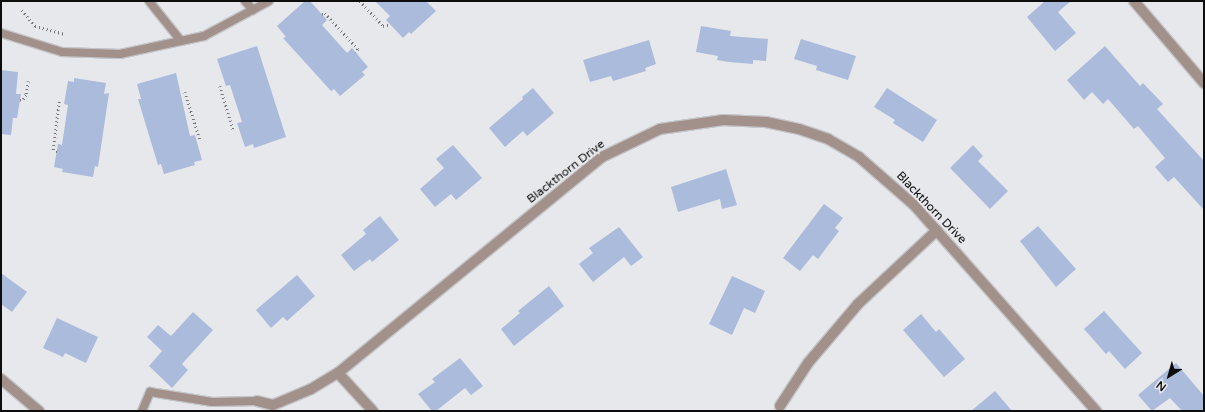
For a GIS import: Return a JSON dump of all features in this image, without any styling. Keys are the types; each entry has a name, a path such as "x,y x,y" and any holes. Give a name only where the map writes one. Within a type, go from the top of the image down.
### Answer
{"street":[{"path":"1134,1 1204,83"},
{"name":"Blackthorn Drive","path":"257,401 273,405 311,389 338,373 602,157 660,129 723,120 766,122 828,139 860,157 887,180 937,230 1096,411"},
{"path":"780,406 808,363 858,304 937,230"},
{"path":"338,373 373,411"},
{"path":"1,379 40,411"}],"lane":[{"path":"149,1 181,41"},
{"path":"245,1 253,10"},
{"path":"1,33 62,52 120,54 204,36 269,1"},
{"path":"142,411 150,392 212,402 257,401"}],"path":[{"path":"360,1 383,26 390,24"},
{"path":"22,10 35,26 65,34"},
{"path":"322,14 325,14 358,50 356,53"},
{"path":"20,100 26,94 28,81"},
{"path":"220,86 233,129"},
{"path":"185,92 200,140"},
{"path":"57,152 53,150 53,142 59,101"}],"building":[{"path":"305,1 310,1 327,20 322,25 347,53 352,48 368,67 362,72 365,75 340,96 334,89 331,91 283,38 286,37 277,26"},
{"path":"375,1 426,1 436,11 411,34 409,32 403,38 386,20 390,16"},
{"path":"1045,1 1071,1 1058,12 1076,33 1055,51 1027,17"},
{"path":"701,26 731,31 730,36 768,39 766,61 753,60 753,64 729,62 717,60 718,56 696,52"},
{"path":"801,39 856,56 848,80 816,70 817,66 794,59"},
{"path":"649,40 656,64 645,68 646,71 613,81 611,76 590,82 583,60"},
{"path":"257,46 286,137 254,148 253,144 245,147 237,123 242,122 230,85 226,86 217,59"},
{"path":"1105,46 1140,86 1143,83 1163,104 1157,109 1204,161 1204,210 1174,177 1168,182 1155,167 1165,158 1138,126 1134,129 1108,99 1103,104 1092,92 1084,100 1067,80"},
{"path":"1,70 18,72 16,94 21,94 17,118 13,118 11,135 1,134"},
{"path":"176,73 190,136 195,135 202,160 194,162 195,165 164,174 161,164 158,165 138,99 141,99 137,84"},
{"path":"74,78 106,83 104,94 109,93 98,167 95,166 93,177 62,172 63,169 54,167 58,144 62,145 68,105 64,104 68,81 74,82"},
{"path":"533,88 554,113 527,136 523,131 505,147 489,128 523,99 522,97"},
{"path":"887,88 937,120 923,142 893,123 895,120 874,107"},
{"path":"453,145 482,178 456,200 451,194 435,207 420,189 444,168 436,159"},
{"path":"973,145 983,156 978,161 1008,191 990,209 950,168"},
{"path":"726,169 737,205 722,209 720,199 678,212 671,187"},
{"path":"824,204 843,218 835,228 839,231 818,259 813,255 800,271 783,258"},
{"path":"380,216 399,240 372,262 370,259 354,271 341,255 366,234 363,230"},
{"path":"1038,226 1076,269 1056,287 1020,241"},
{"path":"619,227 643,257 631,266 624,257 593,282 579,264 593,253 589,248"},
{"path":"1,273 27,292 12,312 1,304"},
{"path":"297,275 315,296 287,321 283,317 271,328 256,310"},
{"path":"732,276 765,291 755,313 744,308 732,335 709,324"},
{"path":"549,286 564,306 514,346 501,329 520,313 518,311"},
{"path":"1104,311 1142,353 1125,369 1109,351 1106,354 1084,329"},
{"path":"193,312 213,330 182,364 188,370 172,388 149,366 162,351 147,337 158,325 171,336"},
{"path":"921,314 936,332 939,329 965,359 944,377 903,330"},
{"path":"57,318 98,337 86,363 65,353 63,357 43,348"},
{"path":"460,358 483,386 471,395 465,388 436,411 432,411 418,394 435,382 432,379"},
{"path":"1176,363 1204,396 1204,411 1182,411 1170,398 1152,411 1138,395"},
{"path":"995,391 1012,411 971,411"}]}
